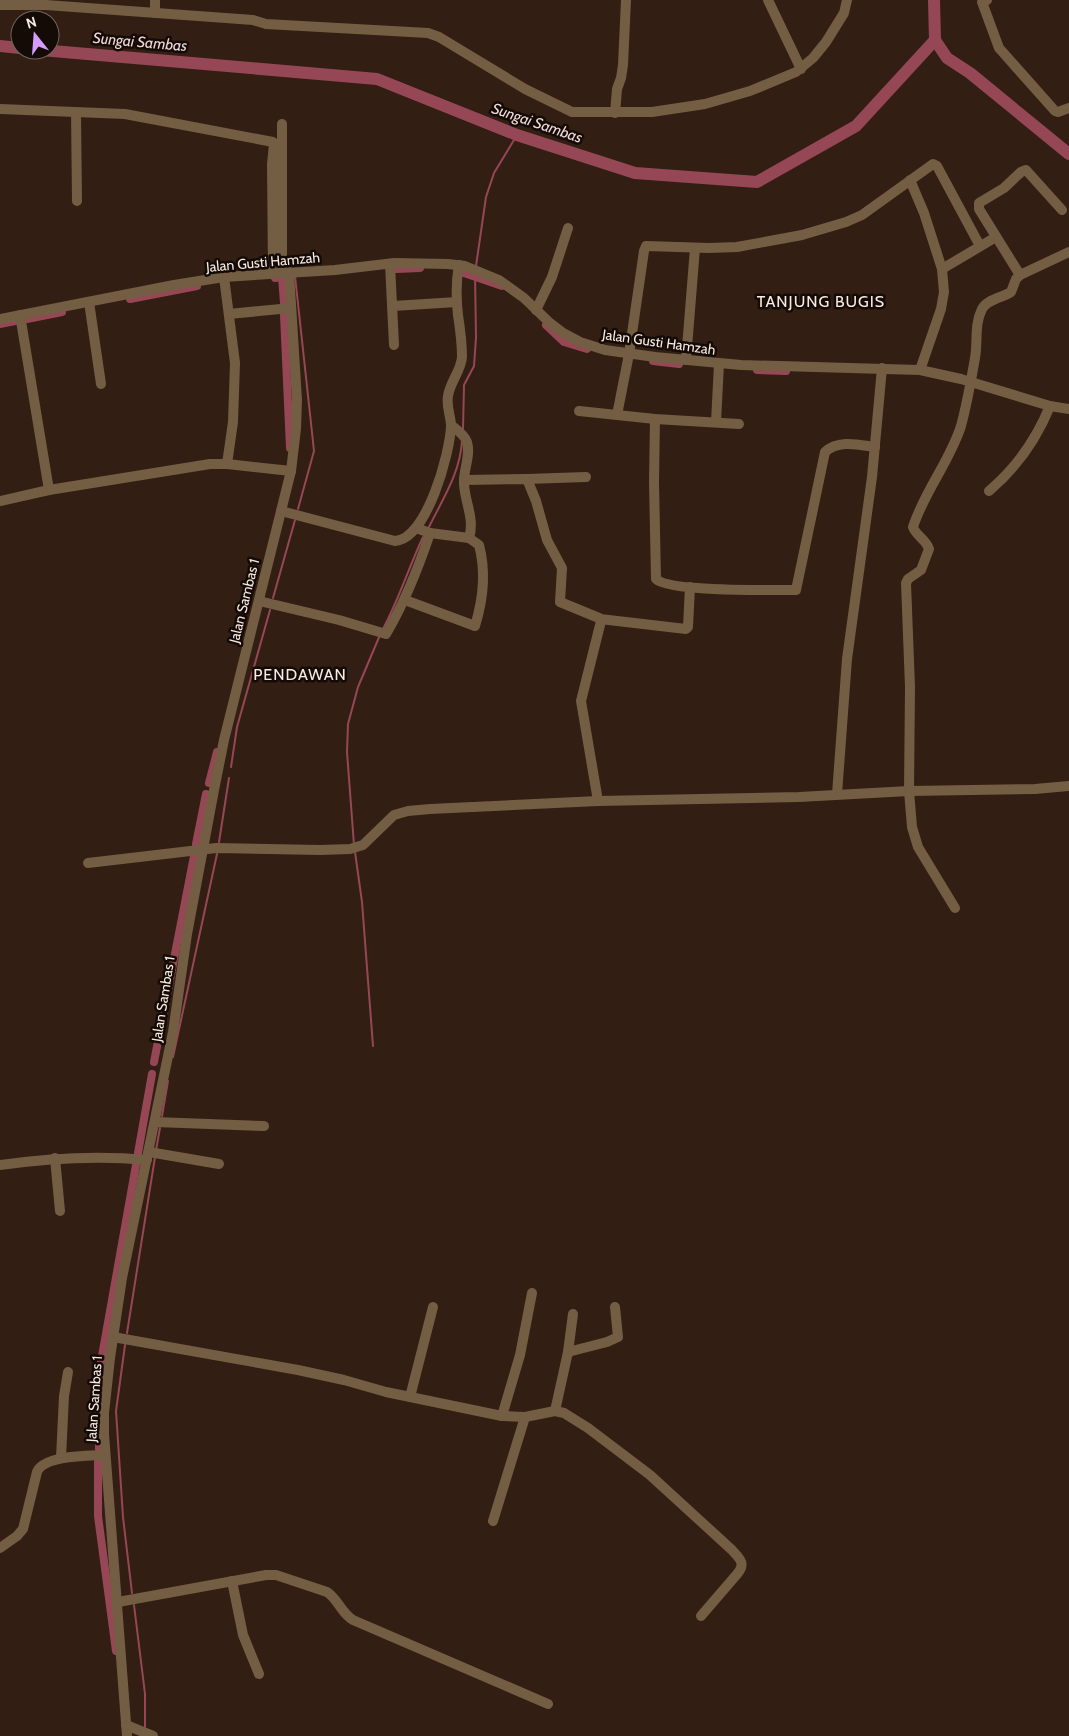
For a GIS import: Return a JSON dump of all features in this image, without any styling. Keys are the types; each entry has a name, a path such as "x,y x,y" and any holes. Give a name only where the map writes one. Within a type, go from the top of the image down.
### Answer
{"street":[{"path":"155,13 156,0"},
{"path":"615,113 617,89 623,65 626,0"},
{"path":"768,0 801,69"},
{"path":"0,5 46,5 253,20 266,24 428,33 439,37 525,88 572,112 615,113 652,112 701,106 750,91 801,69 826,42 844,13 847,0"},
{"path":"987,0 982,2 998,48 1055,111 1058,112 1069,108"},
{"path":"0,109 125,114 274,142 272,164 281,273"},
{"path":"76,112 77,201"},
{"path":"281,273 282,124"},
{"path":"617,415 629,354 644,247 648,245 718,248 756,244 802,235 862,215 931,165 937,166 980,246"},
{"path":"1020,275 978,205 1004,188 1024,170 1029,172 1062,210"},
{"path":"910,180 924,213 942,269 944,292 941,309 920,370"},
{"path":"536,310 552,276 568,228"},
{"path":"942,269 996,237"},
{"path":"686,360 695,248"},
{"path":"955,908 918,847 912,827 909,792 910,687 906,583 908,579 921,570 929,549 928,545 916,533 913,527 957,435 972,382 977,337 976,324 982,310 987,303 1011,292 1016,279 1020,275 1067,257"},
{"name":"Jalan Gusti Hamzah","path":"0,319 224,277 432,262 462,266 484,273 505,284 524,298 563,333 580,342 605,350 719,364 920,370 972,382 1050,406 1069,409"},
{"path":"390,264 394,345"},
{"path":"462,266 457,302 462,357 448,398 457,430 468,446 464,480 471,526 469,538"},
{"name":"Jalan Sambas 1","path":"127,1736 105,1455 104,1413 122,1278 149,1155 172,1032 202,849 224,740 291,470 297,400 291,308 281,273"},
{"path":"224,277 235,364 233,422 227,464"},
{"path":"89,302 101,384"},
{"path":"393,306 457,302"},
{"path":"229,314 291,308"},
{"path":"20,315 49,490"},
{"path":"716,422 719,364"},
{"path":"837,794 847,659 875,448 882,368"},
{"path":"989,491 1029,446 1050,406"},
{"path":"578,411 655,420 739,424"},
{"path":"655,420 656,579 664,583 690,588 796,590 826,452 833,446 845,444 875,448"},
{"path":"259,601 386,634 405,600 415,577 427,509 439,484 457,430"},
{"path":"0,501 49,490 182,467 227,464 291,470"},
{"path":"464,480 586,476"},
{"path":"527,479 547,540 562,568 560,602 600,619 686,629 688,626 690,588"},
{"path":"281,511 395,541 423,531 469,538 479,545 482,570 482,601 475,626 405,600"},
{"path":"598,801 582,701 601,624 600,619"},
{"path":"88,863 202,849 354,848 363,845 394,816 408,811 598,801 799,797 837,794 1035,789 1069,786"},
{"path":"155,1122 264,1126"},
{"path":"0,1165 55,1158 149,1155 171,1156 219,1164"},
{"path":"55,1158 60,1211"},
{"path":"502,1416 520,1355 532,1293"},
{"path":"410,1397 433,1307"},
{"path":"568,1352 607,1342 618,1337 615,1307"},
{"path":"555,1411 568,1352 573,1314"},
{"path":"113,1337 298,1370 410,1397 502,1416 525,1417 555,1411 564,1413 588,1428 650,1475 742,1561 742,1568 701,1616"},
{"path":"61,1458 64,1396 68,1372"},
{"path":"493,1521 525,1417"},
{"path":"0,1548 18,1536 23,1529 39,1468 45,1463 61,1458 105,1455"},
{"path":"118,1602 266,1575 276,1575 319,1589 331,1595 344,1613 353,1620 548,1704"},
{"path":"232,1581 243,1635 259,1674"},
{"path":"126,1725 153,1736"}],"waterway":[{"name":"Sungai Sambas","path":"60,52 377,79 517,135 635,173 757,182 856,126 935,40 934,0"},
{"path":"935,40 947,58 970,73 1069,154"},
{"name":"Sungai Sambas","path":"0,46 10,47"},
{"path":"476,266 486,197 494,173 517,135"},
{"path":"396,269 420,268"},
{"path":"464,273 502,286"},
{"path":"463,429 464,385 474,366 476,338 475,273"},
{"path":"295,276 314,451 298,509"},
{"path":"275,278 282,277 284,303"},
{"path":"130,299 197,286"},
{"path":"27,319 62,312"},
{"path":"284,315 290,448"},
{"path":"0,324 15,321"},
{"path":"546,325 564,342 587,349"},
{"path":"653,361 679,364"},
{"path":"757,370 786,371"},
{"path":"428,529 454,476 461,453 462,441"},
{"path":"273,598 295,520"},
{"path":"383,629 423,537"},
{"path":"231,767 237,727 270,610"},
{"path":"354,845 347,752 348,724 358,687 380,635"},
{"path":"209,783 217,752"},
{"path":"219,842 229,778"},
{"path":"196,844 206,794"},
{"path":"355,852 362,902 373,1046"},
{"path":"173,1057 217,854"},
{"path":"154,1062 194,856"},
{"path":"138,1153 152,1074"},
{"path":"162,1116 168,1081"},
{"path":"156,1150 160,1128"},
{"path":"127,1333 155,1157"},
{"path":"99,1449 99,1373 136,1165"},
{"path":"125,1345 116,1411 123,1517 132,1593"},
{"path":"98,1461 98,1516 116,1651"},
{"path":"134,1605 145,1694 145,1727"}],"district":[{"name":"TANJUNG BUGIS","path":"821,301"},
{"name":"PENDAWAN","path":"300,674"}]}
